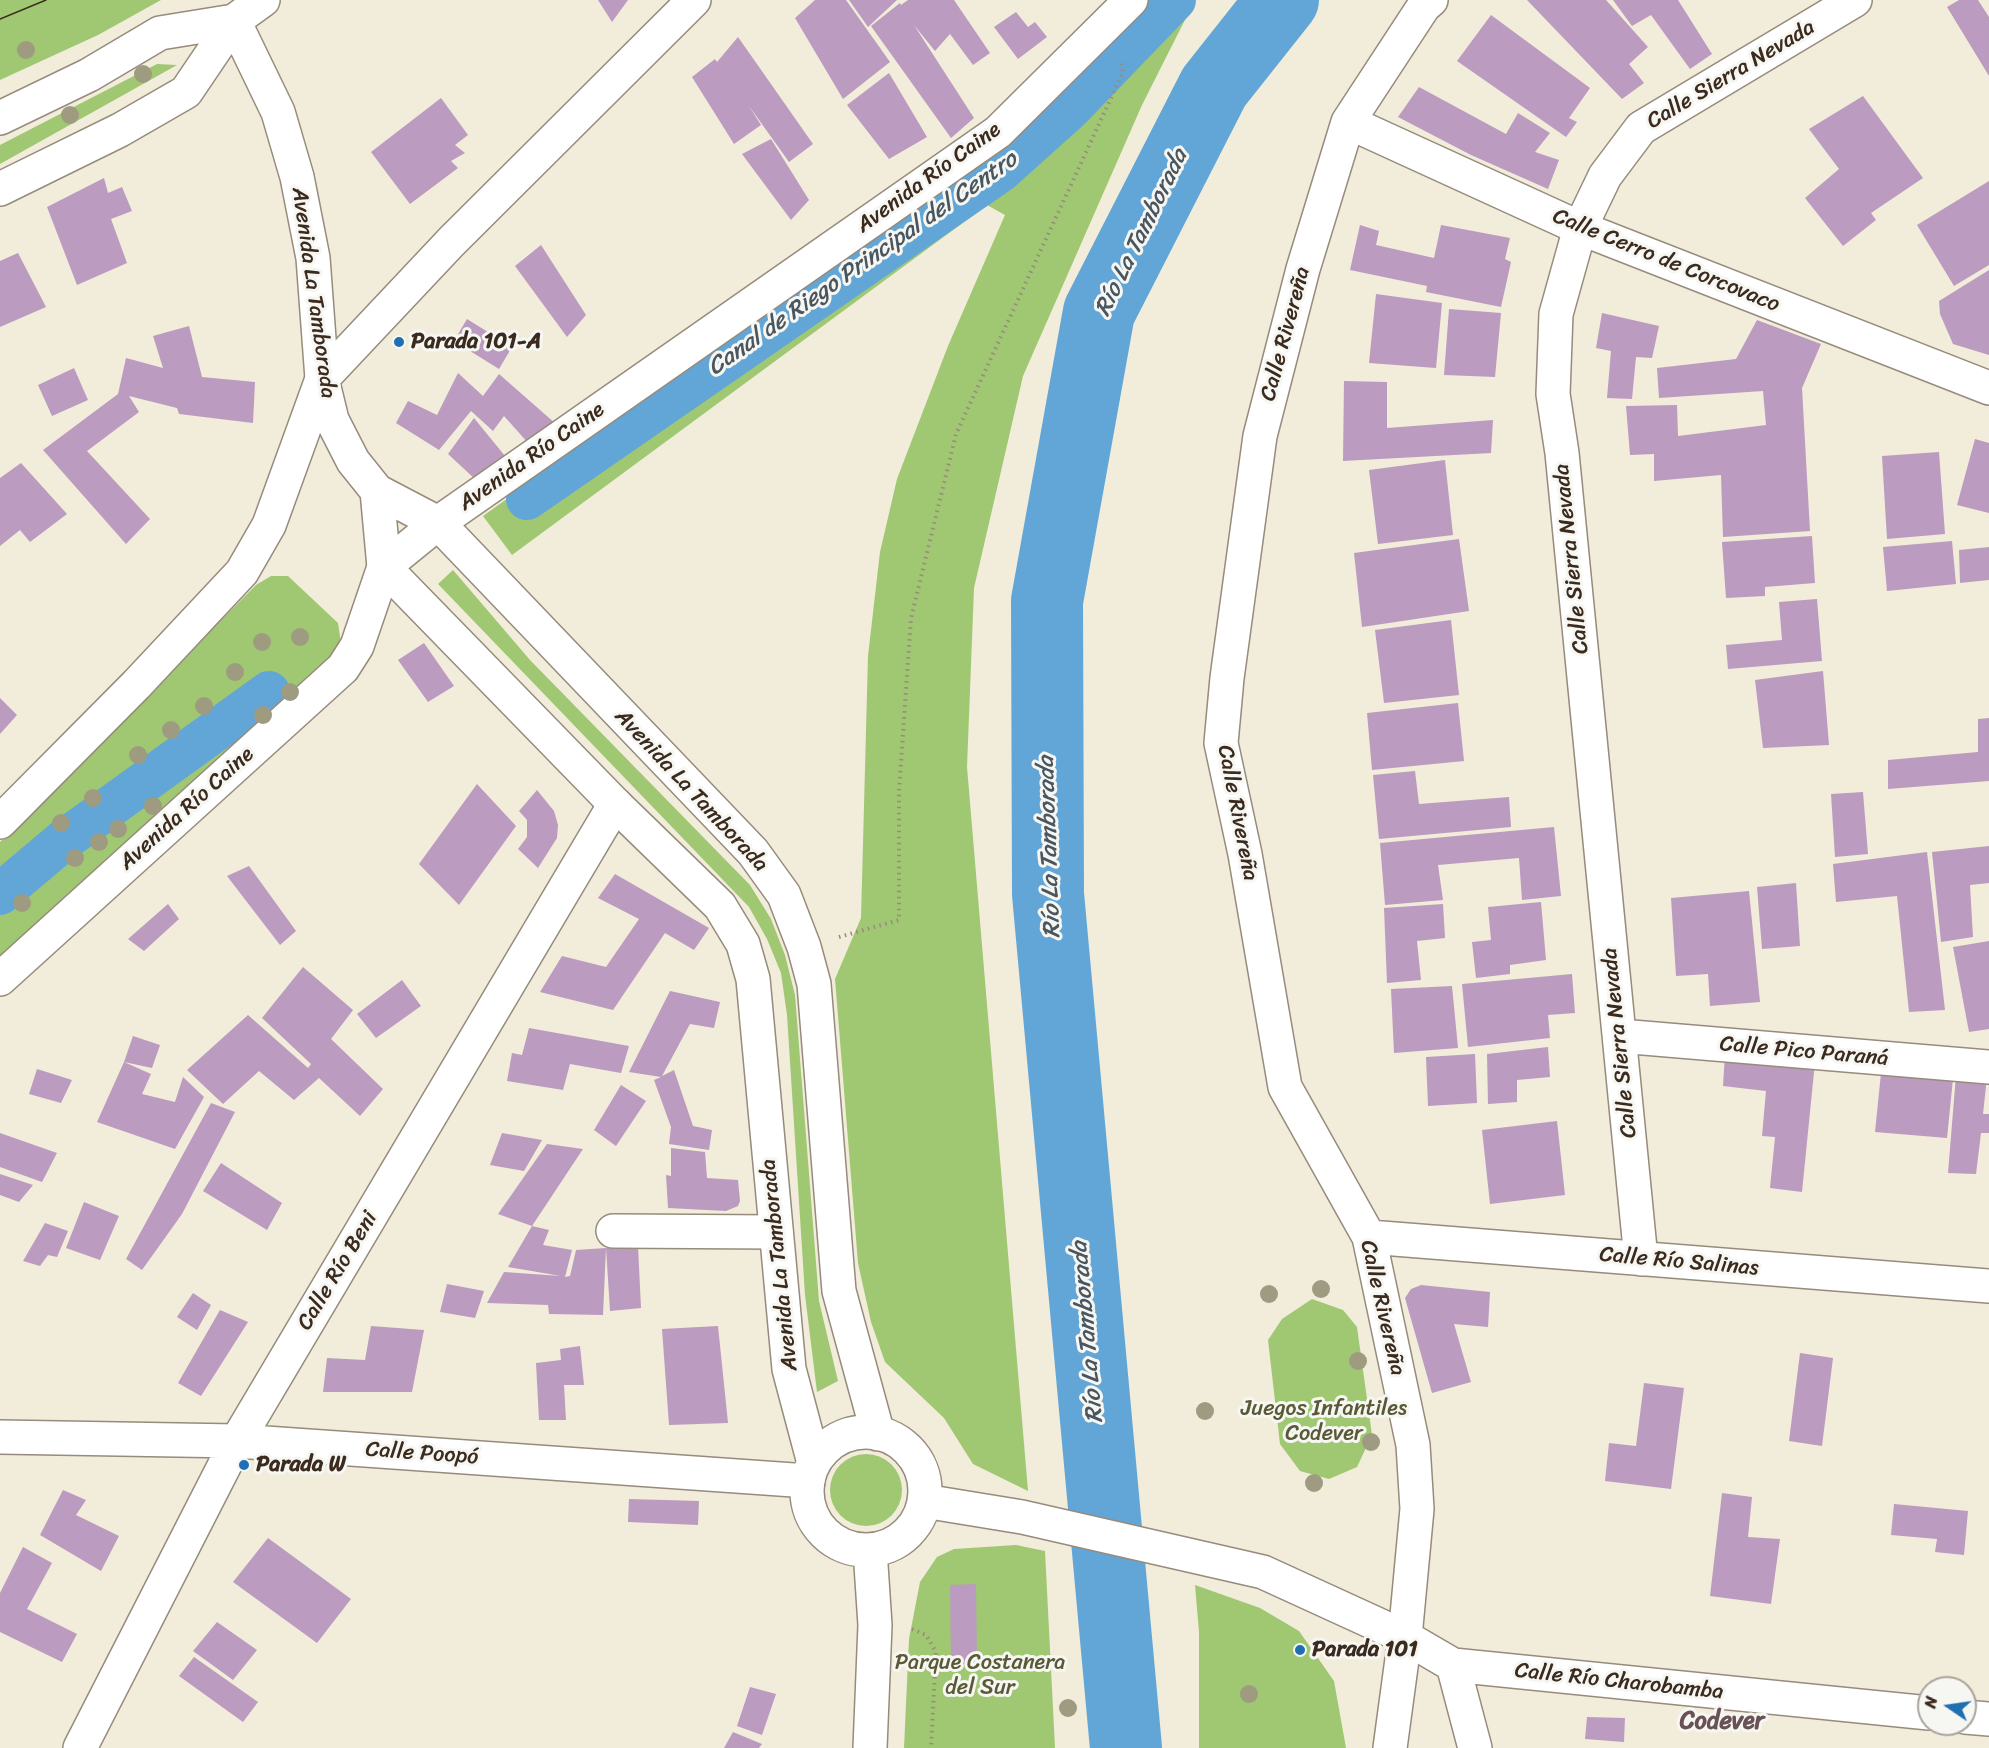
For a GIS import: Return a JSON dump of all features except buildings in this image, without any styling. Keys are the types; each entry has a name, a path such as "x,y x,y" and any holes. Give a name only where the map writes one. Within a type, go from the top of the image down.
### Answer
{"street":[{"path":"0,189 120,130 186,92 234,21 264,0"},
{"path":"0,822 136,685 242,572 269,525 322,379 451,242 694,0"},
{"name":"Avenida Río Caine","path":"0,979 343,668 357,646 384,567 438,523 998,132 1131,0"},
{"name":"Calle Rivereña","path":"1390,1748 1405,1637 1417,1509 1413,1445 1369,1237 1285,1087 1245,854 1221,743 1260,436 1303,269 1348,122 1424,6 1431,0"},
{"name":"Calle Sierra Nevada","path":"1641,1259 1562,453 1553,394 1556,314 1580,228 1605,176 1641,128 1855,0"},
{"path":"0,118 89,75 160,33 234,21"},
{"name":"Avenida La Tamborada","path":"234,21 278,112 297,177 313,258 322,379 332,420 353,462 377,491 438,523 753,852 784,896 804,947 814,984 840,1291 878,1434"},
{"name":"Calle Cerro de Corcovaco","path":"1348,122 1580,228 1989,388"},
{"path":"377,491 384,567"},
{"name":"Avenida La Tamborada","path":"384,567 615,804 720,906 743,944 753,979 789,1369 811,1472"},
{"name":"Calle Río Beni","path":"80,1748 237,1441 615,804"},
{"name":"Calle Pico Paraná","path":"1620,1036 1989,1067"},
{"path":"613,1231 776,1232"},
{"name":"Calle Río Salinas","path":"1369,1237 1989,1286"},
{"path":"860,1433 878,1434 898,1442 914,1458 923,1479 924,1501 920,1513 905,1535 893,1544 870,1550 852,1549 836,1542 822,1531 812,1516 807,1499 811,1472 827,1447 841,1438 860,1433"},
{"name":"Calle Poopó","path":"0,1437 237,1441 811,1472"},
{"path":"924,1501 1022,1517 1263,1572 1405,1637 1453,1665 1474,1748"},
{"path":"870,1550 875,1625 870,1748"},
{"name":"Calle Río Charobamba","path":"1453,1665 1917,1712"}],"path":[{"path":"804,947 899,920 899,791 911,618 956,435 1123,72"},
{"path":"875,1625 911,1628 926,1635 936,1652 932,1748"}],"green space":[{"path":"0,0 161,0 98,35 0,80"},
{"path":"1157,0 1195,0 1142,105 1023,376 974,588 967,767 1028,1491 973,1464 944,1418 885,1362 871,1322 858,1263 835,979 861,918 868,656 880,552 897,479 948,346 1005,215 987,205 512,555 483,516 1032,123"},
{"path":"157,64 177,65 0,164 0,145"},
{"path":"453,570 530,660 750,885 771,919 785,955 795,995 819,1301 838,1381 817,1392 805,1295 787,1015 781,973 767,939 749,907 438,584"},
{"path":"271,576 288,576 338,623 341,643 335,657 0,956 0,842 256,585"},
{"name":"Juegos Infantiles Codever","path":"1312,1299 1343,1310 1357,1327 1372,1435 1357,1467 1329,1479 1300,1471 1280,1444 1268,1340 1282,1319"},
{"path":"873,1454 892,1464 900,1476 902,1490 900,1504 892,1516 880,1524 859,1526 840,1516 832,1504 830,1483 840,1464 852,1456"},
{"name":"Parque Costanera del Sur","path":"1016,1545 1045,1551 1055,1748 904,1748 909,1639 920,1582 937,1557 954,1549"},
{"path":"1195,1585 1260,1608 1299,1631 1334,1681 1346,1748 1199,1748 1199,1632"}],"waterway":[{"name":"Canal de Riego Principal del Centro","path":"527,499 1001,171 1070,109 1175,0"},
{"name":"Río La Tamborada","path":"1126,1748 1048,894 1047,601 1099,312 1214,87 1283,0"},
{"name":"Canal de Riego Principal del Centro","path":"0,894 64,840 269,692"}],"tram line":[{"path":"0,19 46,0"}],"place":[{"name":"Parada 101-A","path":"399,342"},
{"name":"Parada W","path":"244,1465"},
{"name":"Parada 101","path":"1300,1650"}],"district":[{"name":"Codever","path":"1722,1722"}]}
